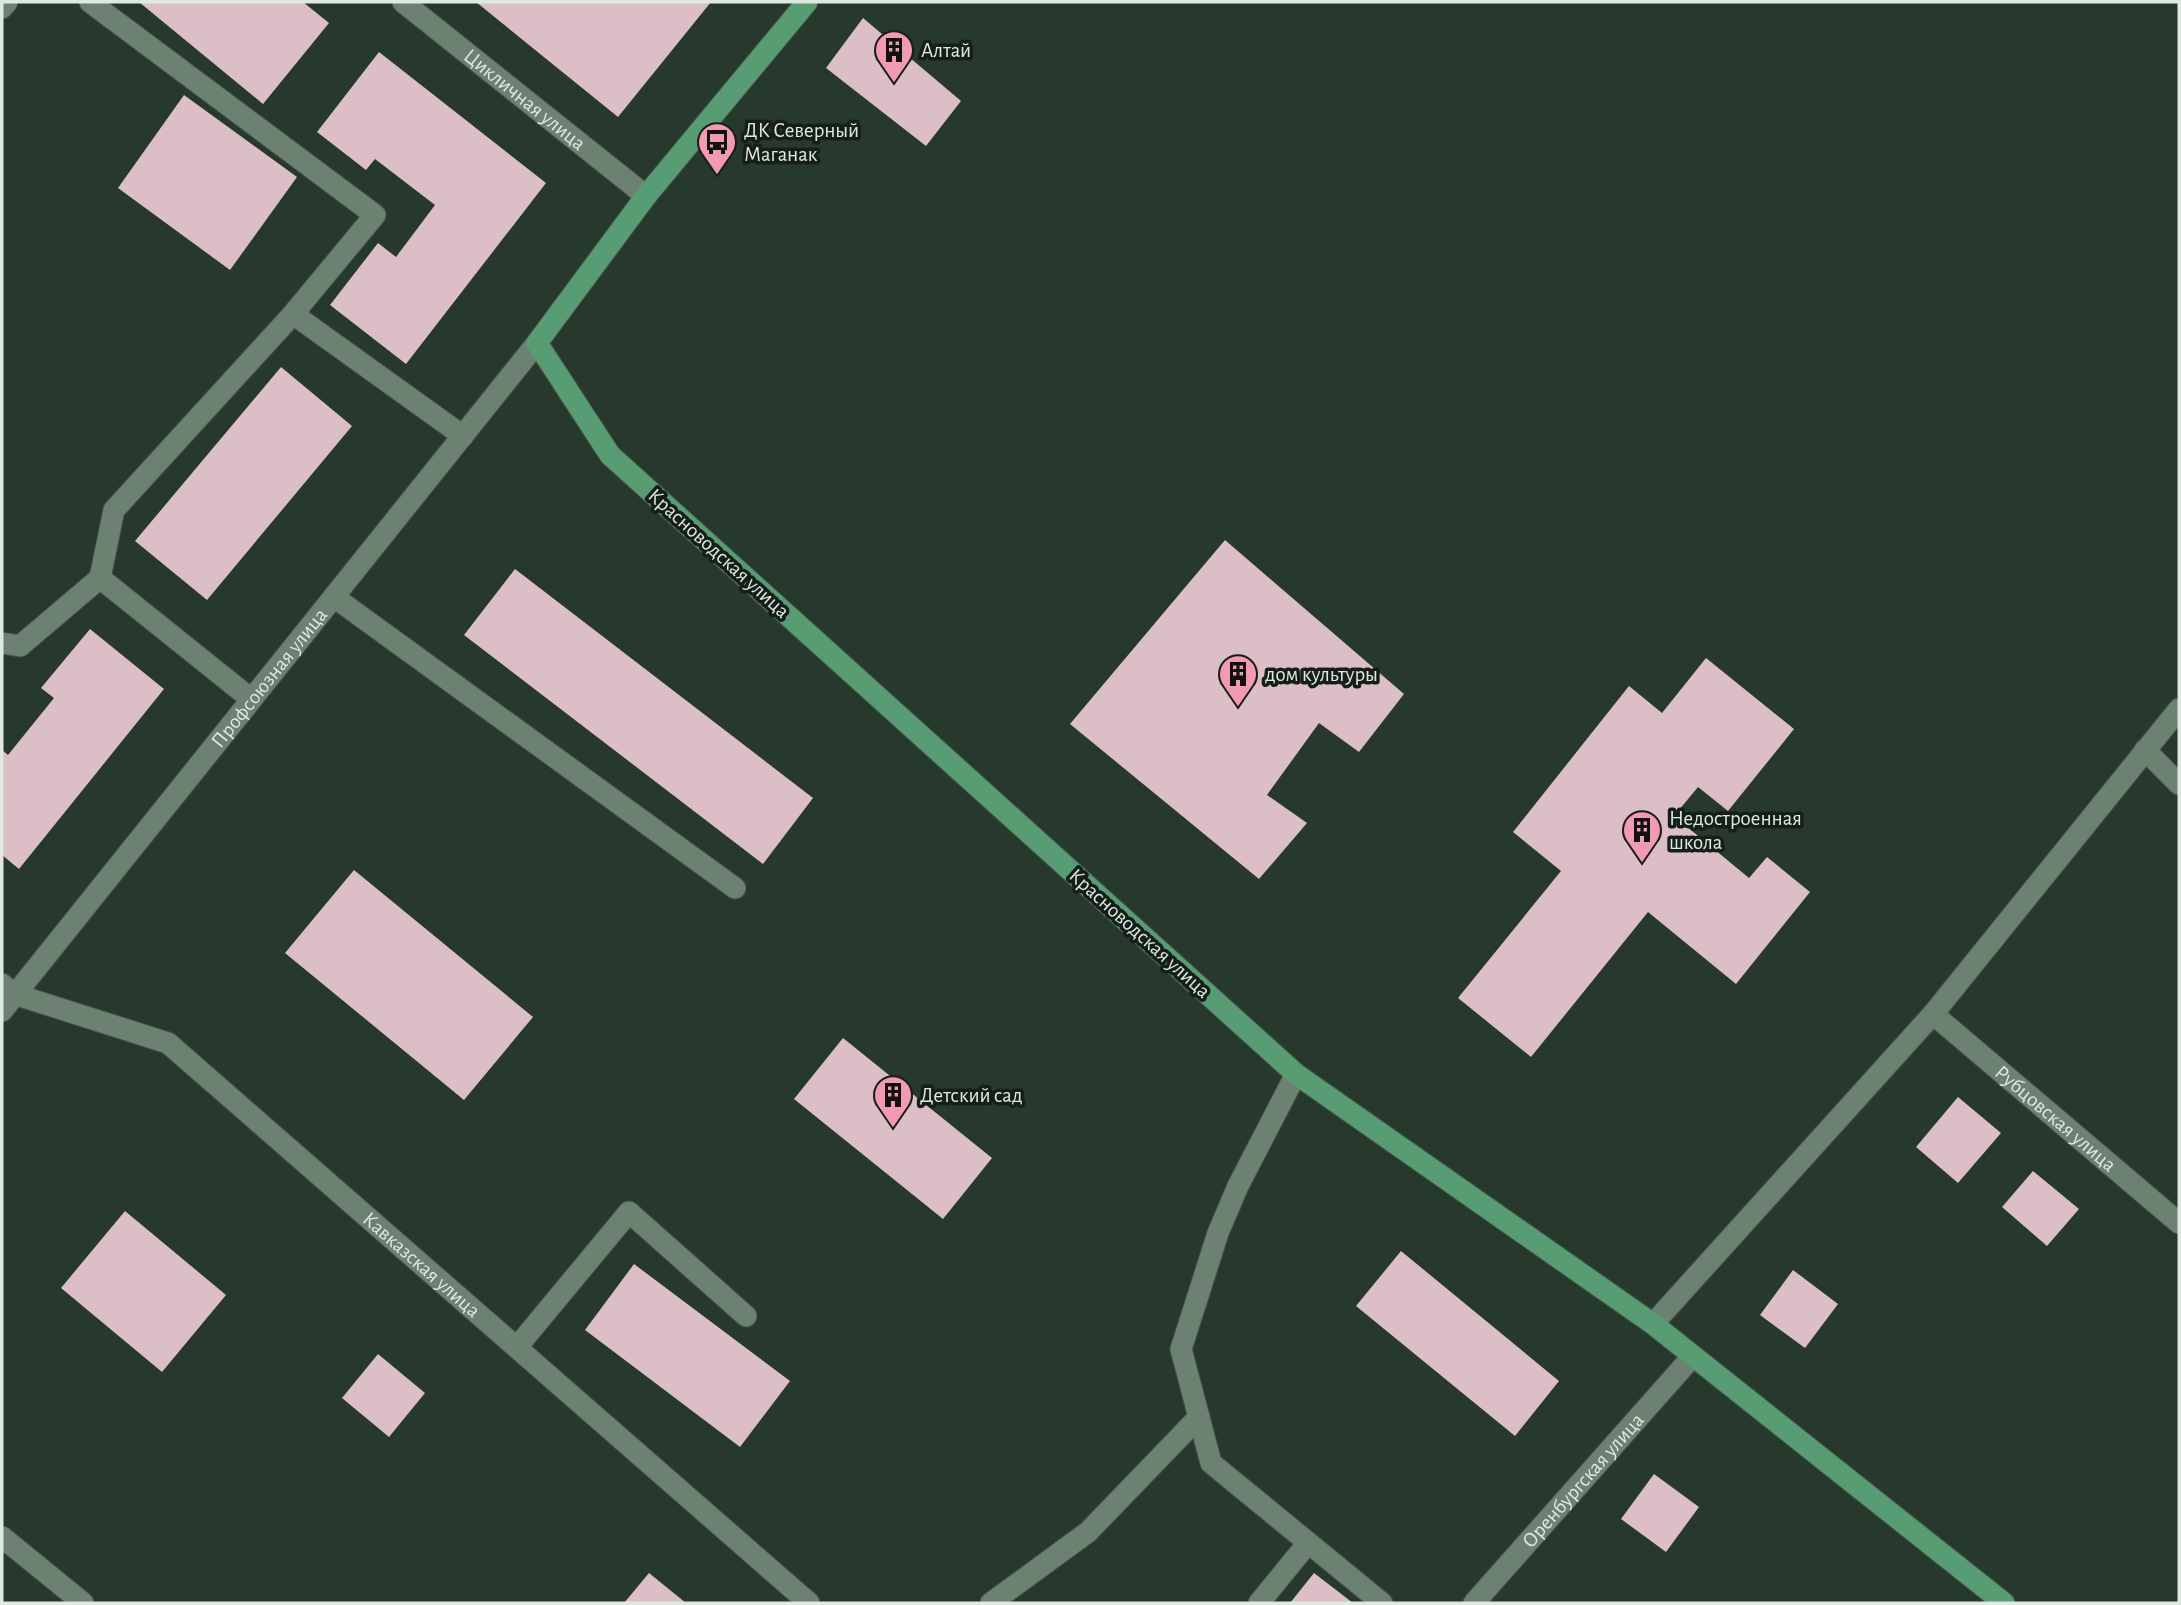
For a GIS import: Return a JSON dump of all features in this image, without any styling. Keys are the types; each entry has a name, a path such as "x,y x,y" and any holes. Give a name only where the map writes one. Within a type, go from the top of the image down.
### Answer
{"main road":[{"path":"537,343 646,196 807,2"},
{"name":"Красноводская улица","path":"537,343 610,455 1296,1074 1653,1324 2004,1603"}],"street":[{"path":"2,8 7,2"},
{"path":"2,643 20,646 100,578 114,510 293,314 375,215 90,2"},
{"name":"Цикличная улица","path":"403,2 646,196"},
{"path":"293,314 463,436"},
{"name":"Профсоюзная улица","path":"6,997 334,597 537,343"},
{"path":"100,578 251,699"},
{"path":"334,597 735,888"},
{"path":"1653,1324 1933,1014 2179,709"},
{"path":"2145,750 2179,784"},
{"name":"Кавказская улица","path":"6,997 168,1043 809,1603"},
{"name":"Рубцовская улица","path":"1933,1014 2179,1223"},
{"path":"1296,1074 1238,1186 1218,1233 1181,1349 1211,1463 1381,1603"},
{"path":"517,1347 629,1212 746,1316"},
{"name":"Оренбургская улица","path":"1474,1603 1692,1357"},
{"path":"990,1603 1088,1532 1199,1417"},
{"path":"2,1536 83,1603"},
{"path":"1259,1603 1308,1543"}],"building":[{"path":"139,2 303,2 329,23 263,104"},
{"path":"476,2 607,3 711,2 618,117"},
{"name":"Алтай","path":"863,18 961,101 926,146 826,68"},
{"path":"379,52 546,183 406,364 330,305 378,243 396,257 435,205 375,159 366,170 317,132"},
{"path":"184,95 297,177 230,270 118,188"},
{"path":"281,367 352,426 207,600 135,541"},
{"name":"дом культуры","path":"1225,540 1404,694 1359,752 1319,723 1267,795 1307,823 1259,879 1070,724"},
{"path":"515,569 813,798 763,864 464,635"},
{"path":"90,629 164,689 19,869 2,855 2,750 8,755 54,698 41,688"},
{"name":"Недостроенная школа","path":"1706,658 1794,729 1728,811 1698,787 1674,816 1749,878 1767,857 1810,892 1736,984 1648,912 1531,1057 1458,998 1561,871 1513,832 1629,686 1662,713"},
{"path":"354,870 533,1017 464,1100 285,953"},
{"name":"Детский сад","path":"843,1038 992,1158 943,1219 794,1099"},
{"path":"1958,1097 2001,1133 1958,1183 1916,1147"},
{"path":"2033,1171 2079,1209 2047,1246 2002,1207"},
{"path":"125,1211 226,1295 162,1372 61,1288"},
{"path":"1401,1251 1559,1381 1515,1436 1356,1306"},
{"path":"634,1264 790,1381 740,1447 585,1330"},
{"path":"1793,1270 1838,1304 1805,1348 1760,1315"},
{"path":"378,1354 425,1393 389,1437 342,1398"},
{"path":"1654,1474 1699,1507 1666,1552 1621,1519"},
{"path":"649,1573 686,1603 624,1603"},
{"path":"1314,1573 1353,1603 1290,1603"}],"place":[{"name":"Алтай","path":"894,84"},
{"name":"ДК Северный Маганак","path":"717,176"},
{"name":"дом культуры","path":"1238,708"},
{"name":"Недостроенная школа","path":"1642,864"},
{"name":"Детский сад","path":"893,1129"}]}
